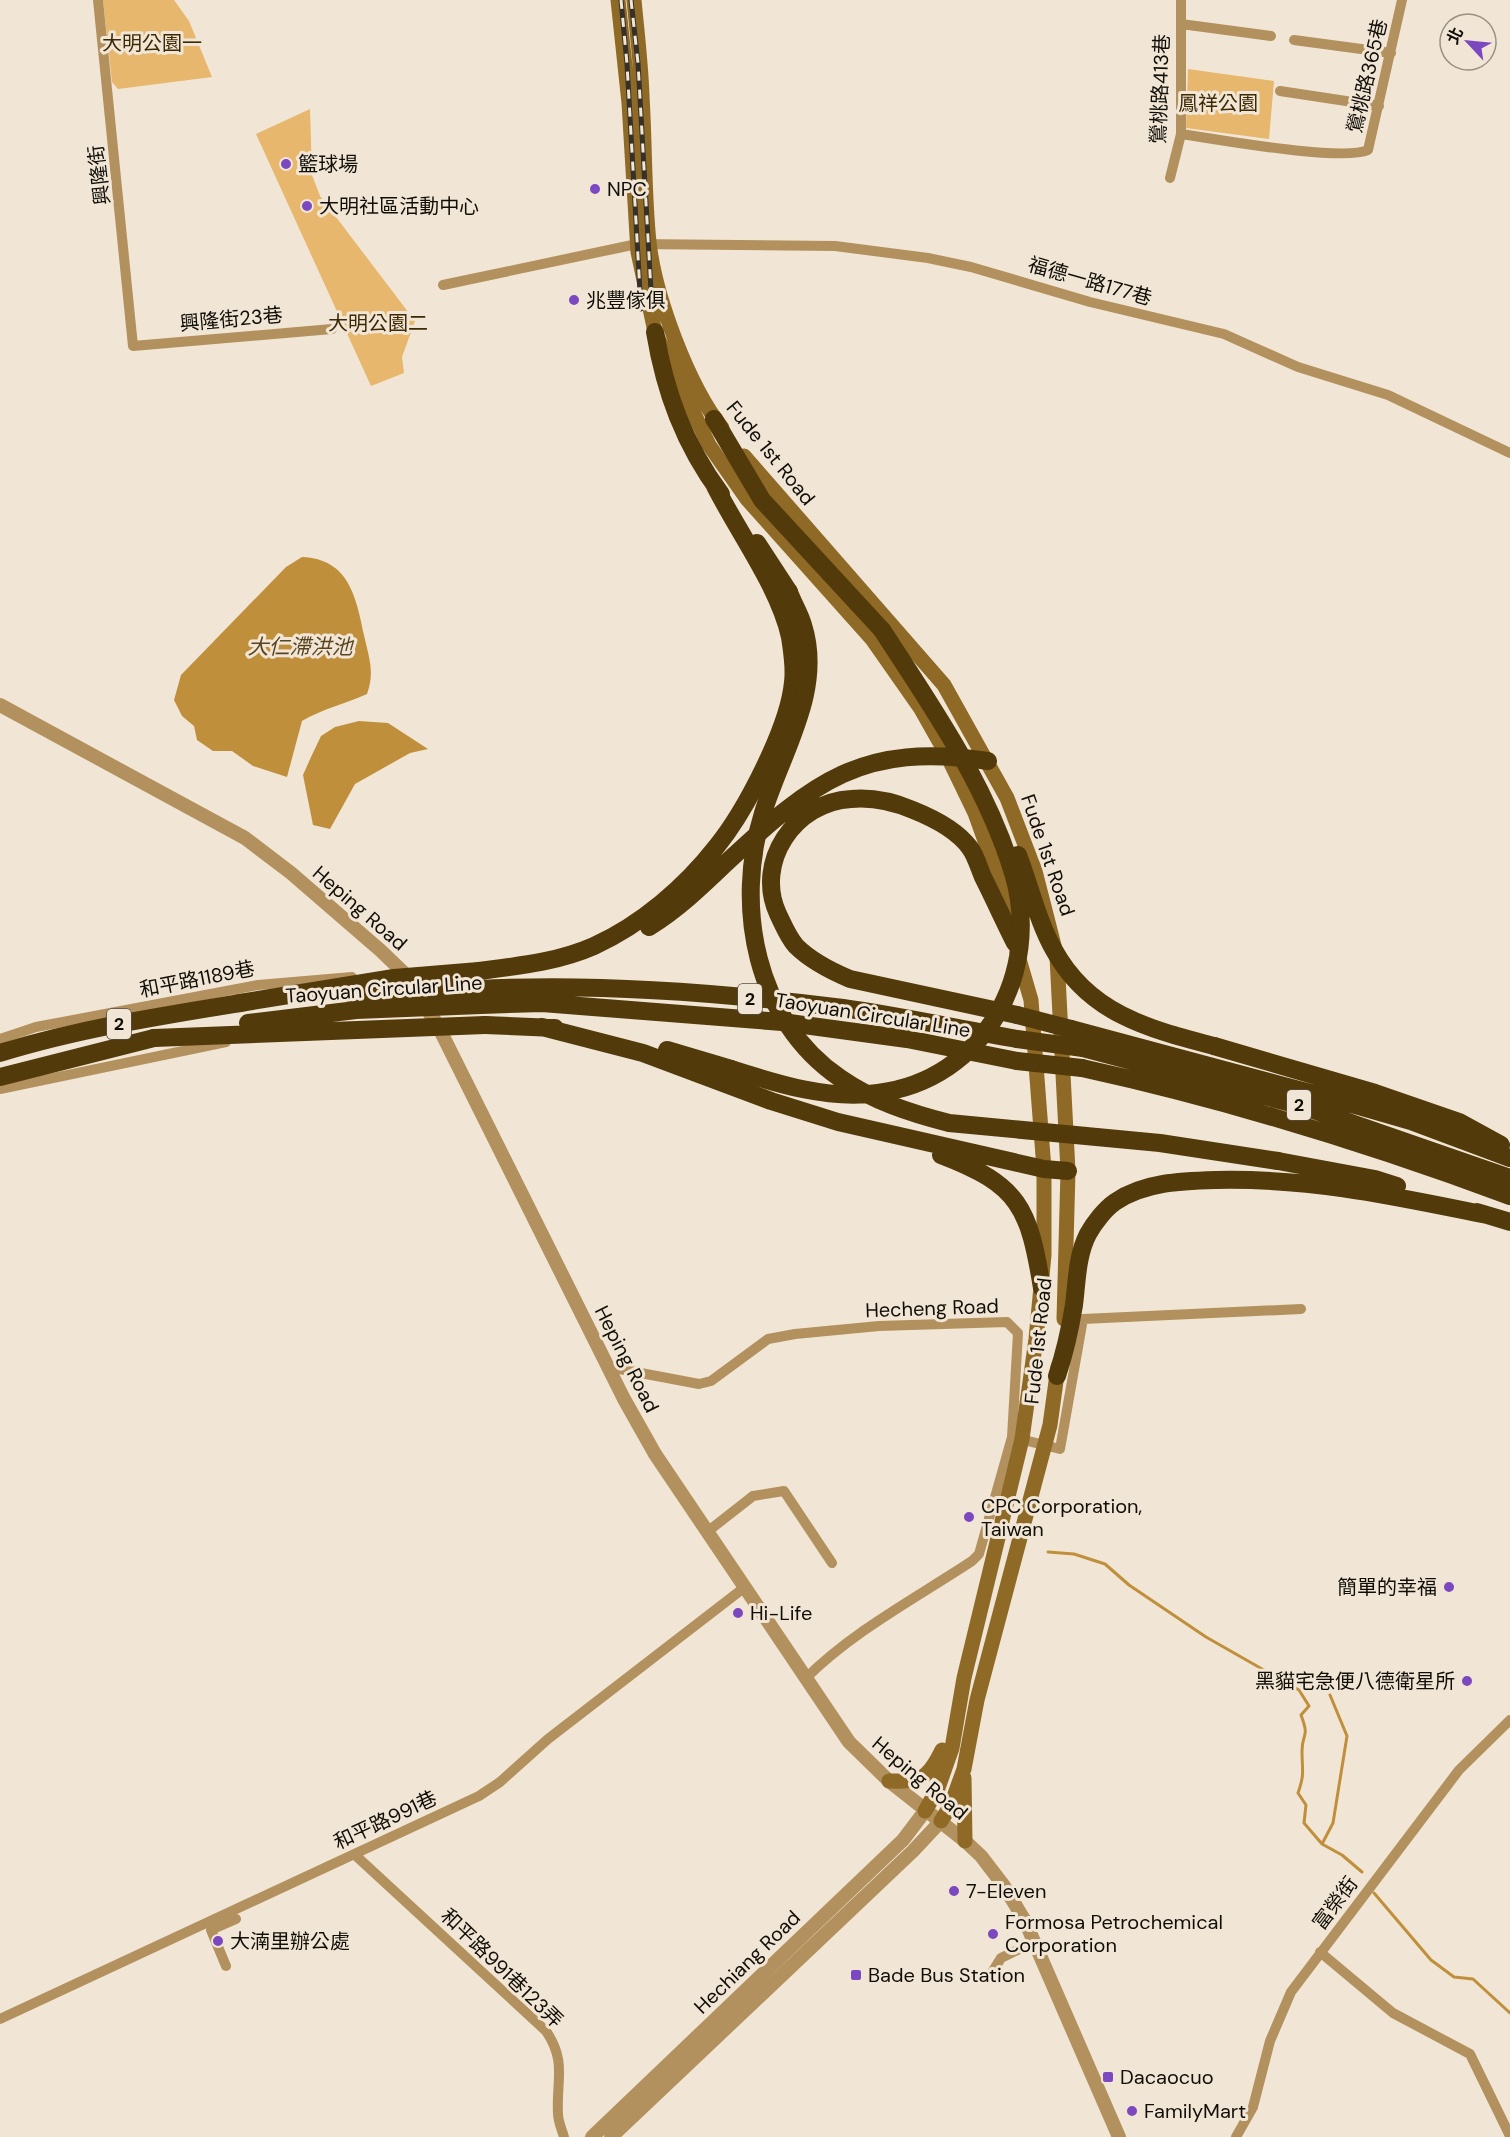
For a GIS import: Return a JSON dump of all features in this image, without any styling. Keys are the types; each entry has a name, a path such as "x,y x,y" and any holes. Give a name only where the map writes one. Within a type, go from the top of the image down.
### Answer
{"highway":[{"path":"480,989 593,946 643,918 717,846 743,807 768,757 789,704 793,682 789,635 772,589 679,421 663,379 655,332"},
{"path":"714,419 748,481 762,500 923,675 952,717 1000,809 1054,951 1084,989 1102,1005 1132,1021 1375,1093 1459,1122 1510,1150"},
{"path":"715,486 773,566 789,592 804,626 808,653 803,709 763,812 750,875 750,914 758,953 779,1012 814,1056 839,1078 864,1092 915,1114 949,1123 1160,1143 1278,1161 1375,1179 1510,1222"},
{"path":"154,1038 485,1025 542,1027 614,1034 788,1086 841,1094 878,1093 930,1079 966,1055 982,1037 1004,1002 1014,974 1021,926 1014,875 993,816 956,747 882,630"},
{"path":"480,989 605,950 644,930 673,910 800,797 830,779 860,767 896,758 947,755 988,761"},
{"path":"1015,943 970,848 946,826 898,803 850,799 831,803 813,811 795,824 780,843 772,864 770,883 774,906 796,945 828,970 850,979 1017,1015 1359,1106 1420,1124 1510,1158"},
{"name":"2","path":"0,1053 36,1042 152,1017 394,978 480,989"},
{"name":"Taoyuan Circular Line","path":"0,1077 154,1038 243,1023 356,1010 480,989 552,985 774,1000 844,1008 1017,1039 1083,1048 1302,1106 1510,1178"},
{"name":"Taoyuan Circular Line","path":"480,989 542,1003 782,1023 907,1039 1017,1061 1082,1068 1165,1086 1301,1125 1510,1196"},
{"path":"542,1027 643,1053 771,1101 889,1135 1044,1169 1068,1171"},
{"path":"889,1135 977,1171 1011,1194 1025,1214 1035,1242 1042,1288"},
{"path":"1057,1376 1068,1340 1080,1257 1088,1234 1114,1203 1132,1193 1157,1184 1189,1180 1262,1179 1348,1187 1487,1215"}],"main road":[{"name":"Fude 1st Road","path":"618,0 643,244 690,374 714,419 769,488 944,686 1007,798 1035,871 1057,957 1068,1171 1065,1303 1057,1376 1044,1445 977,1700 964,1769 951,1805 941,1821"},
{"name":"Fude 1st Road","path":"634,0 642,93 643,244 641,278 655,332 709,445 747,500 872,639 947,755 975,813 1004,894 1031,1000 1044,1169 1042,1288 1017,1438 964,1678 952,1748 938,1788 925,1811"},
{"path":"933,731 941,739 949,742 966,722"},
{"path":"889,1781 912,1782 928,1775 934,1768 943,1748 964,1678"},
{"path":"964,1769 965,1841"}],"street":[{"name":"興隆街","path":"98,0 122,218 133,346"},
{"name":"鶯桃路413巷","path":"1170,178 1181,134 1181,0"},
{"name":"鶯桃路365巷","path":"1181,134 1323,152 1360,153 1368,150 1402,0"},
{"path":"1181,24 1271,36"},
{"path":"1294,40 1391,54"},
{"path":"1280,91 1379,106"},
{"name":"福德一路177巷","path":"443,285 643,244 834,246 928,258 971,267 1090,302 1224,334 1298,367 1388,395 1510,453"},
{"name":"興隆街23巷","path":"133,346 332,329"},
{"name":"Heping Road","path":"0,705 245,838 291,873 403,972 437,1024 655,1454 849,1742 889,1781 965,1841 1004,1886 1025,1921 1119,2137"},
{"name":"和平路1189巷","path":"0,1039 36,1028 258,985 403,972"},
{"path":"0,1089 225,1042 437,1024"},
{"path":"1017,1438 1060,1449 1083,1319 1300,1309"},
{"name":"Hecheng Road","path":"609,1367 699,1384 711,1381 768,1339 795,1334 879,1326 1007,1322 1018,1333 1017,1438 979,1554 972,1561 857,1636 823,1661 805,1679"},
{"path":"707,1532 753,1496 784,1491 832,1563"},
{"name":"和平路991巷","path":"0,2019 486,1792 548,1739 745,1587"},
{"name":"富榮街","path":"1236,2137 1253,2107 1270,2041 1291,1992 1459,1770 1510,1720"},
{"name":"Hechiang Road","path":"592,2137 903,1840 925,1811"},
{"name":"Hechiang Road","path":"611,2137 913,1851 941,1821"},
{"name":"和平路991巷123弄","path":"354,1854 546,2031 556,2045 561,2068 558,2116 564,2137"},
{"path":"226,1966 211,1930 236,1919"},
{"path":"988,1979 1001,1958 1034,1942"},
{"path":"1320,1952 1393,2013 1470,2054 1510,2136"}],"green space":[{"name":"大明公園一","path":"103,0 174,0 189,21 212,77 118,89 112,82"},
{"name":"鳳祥公園","path":"1188,69 1274,81 1269,139 1186,128"},
{"name":"大明公園二","path":"310,109 312,175 320,196 415,321 402,357 404,373 371,386 256,134"}],"water":[{"name":"大仁滯洪池","path":"302,557 318,559 330,565 348,582 358,607 371,679 367,694 302,721 287,777 253,766 232,751 213,751 197,740 194,726 182,716 174,700 181,675 286,567"},
{"path":"359,721 388,723 428,749 410,753 355,784 330,829 313,825 303,775 321,736 335,727"}],"waterway":[{"path":"1048,1552 1074,1554 1105,1564 1129,1585 1206,1637 1299,1690 1309,1706 1301,1715 1305,1732 1302,1745 1302,1776 1298,1793 1306,1805 1304,1823 1322,1844 1342,1855 1362,1872"},
{"path":"1322,1844 1333,1823 1347,1736 1330,1695"},
{"path":"1374,1893 1431,1960 1454,1977 1473,1979 1510,2013"}],"railway":[{"path":"621,0 627,64 641,309"},
{"path":"631,0 638,63 652,308"}],"place":[{"name":"籃球場","path":"286,164"},
{"name":"NPC","path":"595,189"},
{"name":"大明社區活動中心","path":"307,206"},
{"name":"兆豐傢俱","path":"574,300"},
{"name":"CPC Corporation, Taiwan","path":"969,1517"},
{"name":"簡單的幸福","path":"1449,1587"},
{"name":"Hi-Life","path":"738,1613"},
{"name":"黑貓宅急便八德衛星所","path":"1467,1681"},
{"name":"7-Eleven","path":"954,1891"},
{"name":"Formosa Petrochemical Corporation","path":"993,1934"},
{"name":"大湳里辦公處","path":"218,1941"},
{"name":"Bade Bus Station","path":"856,1975"},
{"name":"Dacaocuo","path":"1108,2077"},
{"name":"FamilyMart","path":"1132,2111"}]}
